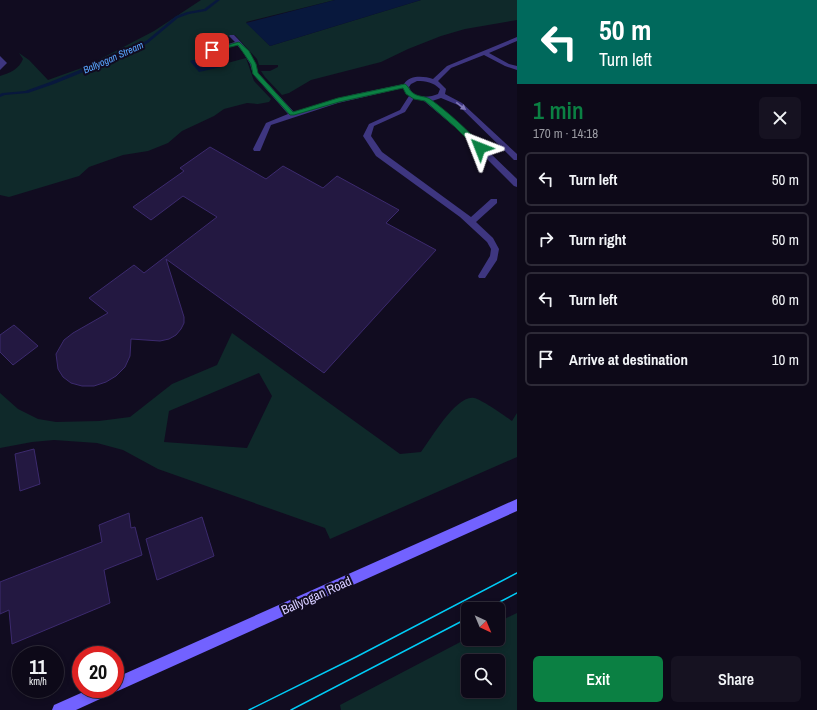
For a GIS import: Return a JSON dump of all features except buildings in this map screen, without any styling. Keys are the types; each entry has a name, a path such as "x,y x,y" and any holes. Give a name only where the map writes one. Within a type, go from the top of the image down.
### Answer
{"street":[{"name":"Ballyogan Road","path":"124,681 517,505"},
{"path":"59,710 86,698"}],"lane":[{"path":"232,36 246,51 254,64 256,73 260,80 292,114"},
{"path":"434,81 449,67 517,39"},
{"path":"212,50 239,44"},
{"path":"484,52 508,65 517,68"},
{"path":"0,58 4,63 0,68"},
{"path":"257,148 268,124 292,114 338,100 405,86 407,83 416,79 434,81 443,89 441,95 427,100 412,96 408,93 405,86"},
{"path":"441,95 460,104 517,158"},
{"path":"412,96 404,111 372,125 368,136 371,144 379,154 471,222 486,235 495,248 494,257 482,276"},
{"path":"427,100 458,126 517,184"},
{"path":"471,222 494,202"}],"green space":[{"path":"201,0 335,0 246,22 270,46 421,0 517,0 517,20 465,29 441,36 381,62 311,80 289,93 282,95 261,71 270,71 278,67 278,65 259,65 257,59 235,35 227,37 222,43 209,47 211,50 206,51 210,56 191,61 221,67 220,65 246,58 254,81 271,99 269,102 258,104 247,103 224,109 214,116 182,131 168,143 148,151 123,155 89,167 79,176 9,197 0,195 0,76 17,68 23,59 19,53 29,60 48,80 87,66 154,31"},
{"path":"232,333 400,454 421,452 437,428 452,410 467,399 474,398 487,404 512,421 517,413 517,457 330,539 325,528 158,469 123,450 97,443 54,440 32,442 0,448 0,393 18,409 38,419 56,422 99,421 130,417 172,384 217,365","holes":["259,373 272,396 247,448 164,442 169,411"]},
{"path":"517,613 517,710 341,710 340,705 461,642 461,646 505,646 505,619"}],"water":[{"path":"335,0 421,0 270,46 246,23"},
{"path":"212,56 221,67 199,72 190,61"}],"waterway":[{"name":"Ballyogan Stream","path":"0,96 4,94 26,92 121,55 147,42 177,17 188,13 205,10 218,0"}],"tram line":[{"path":"249,710 356,657 517,573"},
{"path":"500,602 517,593"},
{"path":"291,710 461,622"}],"route":[{"path":"212,50 239,44 246,51 254,64 256,73 260,80 292,114 338,100 405,86 408,93 417,98 427,100 458,126 480,148"}]}
